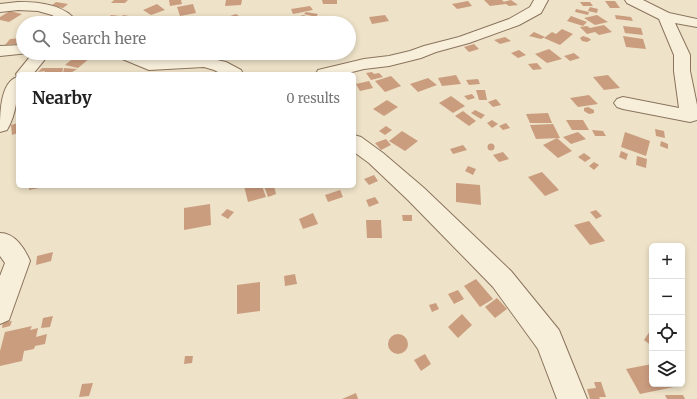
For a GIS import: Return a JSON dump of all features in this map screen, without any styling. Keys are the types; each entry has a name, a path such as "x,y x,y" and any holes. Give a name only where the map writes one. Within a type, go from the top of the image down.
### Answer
{"street":[{"path":"332,72 364,64 389,61 415,55 430,49 464,40 514,22 536,10 541,0"},
{"path":"632,0 665,16 697,23"},
{"path":"0,8 16,5 46,9 64,16"},
{"path":"622,103 694,117 682,71 682,55 665,16"},
{"path":"0,51 16,50"},
{"path":"26,72 36,60"},
{"path":"137,60 149,65 204,62 220,66 230,72"},
{"path":"0,125 11,91 16,85"},
{"path":"356,143 376,158 416,194 502,279 549,340 572,399"},
{"path":"0,243 4,243 18,261 0,311"}],"building":[{"path":"114,0 128,0 125,3 111,3"},
{"path":"169,0 181,0 182,4 170,6"},
{"path":"226,0 242,0 241,5 225,6"},
{"path":"322,0 337,0 337,4 323,4"},
{"path":"484,0 502,0 506,4 490,6"},
{"path":"511,0 518,5 509,6 503,2"},
{"path":"468,1 472,6 457,9 452,4"},
{"path":"605,1 615,1 620,8 610,8"},
{"path":"56,2 68,4 63,8 51,6"},
{"path":"580,2 590,2 593,6 583,6"},
{"path":"157,4 165,10 151,15 143,10"},
{"path":"193,4 196,13 180,16 177,7"},
{"path":"310,6 313,10 293,14 291,9"},
{"path":"590,7 598,9 597,13 588,11"},
{"path":"576,9 589,12 588,15 575,12"},
{"path":"10,11 22,14 16,16 16,18 9,22 0,20 0,17"},
{"path":"306,12 318,14 317,16 312,16 304,14"},
{"path":"385,15 389,21 372,24 369,17"},
{"path":"597,15 608,22 595,25 584,18"},
{"path":"615,15 631,17 633,21 616,19"},
{"path":"571,16 587,22 583,26 567,21"},
{"path":"604,25 612,32 599,35 595,32 587,34 580,27 587,26 590,28"},
{"path":"623,26 641,28 643,35 625,33"},
{"path":"562,29 573,34 560,45 544,38 552,32 556,34"},
{"path":"534,32 545,37 541,39 529,36"},
{"path":"583,36 591,40 587,42 582,41 580,38"},
{"path":"623,36 643,39 646,49 626,47"},
{"path":"505,37 511,41 500,44 494,40"},
{"path":"16,38 16,44 5,45 10,39"},
{"path":"474,44 479,49 469,52 464,47"},
{"path":"549,49 562,59 547,63 535,54"},
{"path":"519,50 526,55 518,58 511,53"},
{"path":"574,53 580,58 570,61 564,56"},
{"path":"71,60 88,60 78,68 65,65"},
{"path":"537,63 542,69 533,70 528,64"},
{"path":"42,68 63,68 62,72 38,72"},
{"path":"64,68 77,69 72,72 63,72"},
{"path":"372,72 374,74 379,73 383,77 371,80 366,73"},
{"path":"456,75 461,84 442,86 438,78"},
{"path":"608,75 620,88 604,90 593,77"},
{"path":"391,76 401,86 385,92 375,81"},
{"path":"428,78 437,85 418,92 410,84"},
{"path":"478,79 480,84 469,85 466,80"},
{"path":"369,81 373,88 360,91 356,84"},
{"path":"476,90 485,90 487,100 479,100"},
{"path":"472,94 475,98 468,100 464,96"},
{"path":"589,95 598,104 578,107 570,98"},
{"path":"451,96 465,106 453,113 439,103"},
{"path":"496,99 501,105 493,107 488,102"},
{"path":"387,100 398,107 384,116 373,109"},
{"path":"588,107 594,110 594,113 589,114 584,111 584,108"},
{"path":"475,110 485,115 481,119 471,113"},
{"path":"463,111 476,121 469,126 455,116"},
{"path":"548,113 552,123 530,123 526,114"},
{"path":"492,120 498,124 492,128 487,123"},
{"path":"566,120 583,120 589,130 572,130"},
{"path":"506,123 510,128 503,130 499,126"},
{"path":"16,124 16,134 12,135 11,125"},
{"path":"553,124 560,138 536,139 530,125"},
{"path":"386,126 392,130 385,135 379,131"},
{"path":"655,129 664,131 665,138 656,136"},
{"path":"592,130 603,131 606,136 595,136"},
{"path":"402,131 418,141 405,151 389,141"},
{"path":"578,132 586,139 571,144 563,137"},
{"path":"625,132 650,141 646,156 621,147"},
{"path":"557,138 572,151 558,158 543,145"},
{"path":"386,139 391,145 381,150 375,143"},
{"path":"661,141 668,144 668,149 660,146"},
{"path":"491,143 494,144 494,150 491,151 488,150 487,147 488,144"},
{"path":"463,145 467,150 453,154 450,149"},
{"path":"621,151 628,154 626,160 619,157"},
{"path":"503,152 509,159 499,162 493,155"},
{"path":"584,153 591,158 585,162 578,157"},
{"path":"637,156 647,159 646,168 636,165"},
{"path":"594,162 599,165 594,170 589,166"},
{"path":"468,166 476,169 473,175 465,171"},
{"path":"542,172 559,190 545,196 528,177"},
{"path":"374,175 378,181 369,185 364,179"},
{"path":"456,183 480,185 481,205 456,202"},
{"path":"29,188 40,188 29,190"},
{"path":"244,188 263,188 266,197 248,202"},
{"path":"265,188 274,188 276,194 268,197"},
{"path":"340,190 343,197 328,202 325,195"},
{"path":"375,197 379,203 369,207 366,200"},
{"path":"210,204 211,225 184,230 184,208"},
{"path":"227,209 234,212 228,219 221,215"},
{"path":"596,210 602,216 596,219 590,212"},
{"path":"313,213 318,224 303,229 299,219"},
{"path":"402,215 412,215 412,221 403,221"},
{"path":"366,220 381,220 382,238 367,238"},
{"path":"589,221 605,241 590,245 574,225"},
{"path":"53,252 51,261 36,265 37,256"},
{"path":"295,274 297,284 285,286 284,276"},
{"path":"476,279 493,299 480,307 464,286"},
{"path":"260,282 260,311 237,314 237,285"},
{"path":"458,290 464,299 454,304 448,294"},
{"path":"497,298 507,309 495,318 485,307"},
{"path":"436,303 439,309 432,312 429,305"},
{"path":"462,314 472,325 458,338 448,327"},
{"path":"53,316 50,327 41,328 43,318"},
{"path":"12,321 10,326 2,328 3,322"},
{"path":"32,326 30,330 38,328 36,337 47,334 45,344 35,346 34,349 24,351 22,361 0,366 0,351 5,332"},
{"path":"649,332 649,344 644,340"},
{"path":"398,334 405,337 408,344 405,351 398,354 391,351 388,344 391,337"},
{"path":"425,354 431,364 421,371 414,360"},
{"path":"185,356 193,356 192,363 184,364"},
{"path":"649,365 649,387 674,387 640,394 626,369"},
{"path":"594,382 601,382 606,397 599,397 600,399 590,399 587,389 596,388"},
{"path":"93,383 89,396 79,397 82,384"},
{"path":"356,393 358,399 342,399"},
{"path":"665,395 683,395 685,399 667,399"}]}
